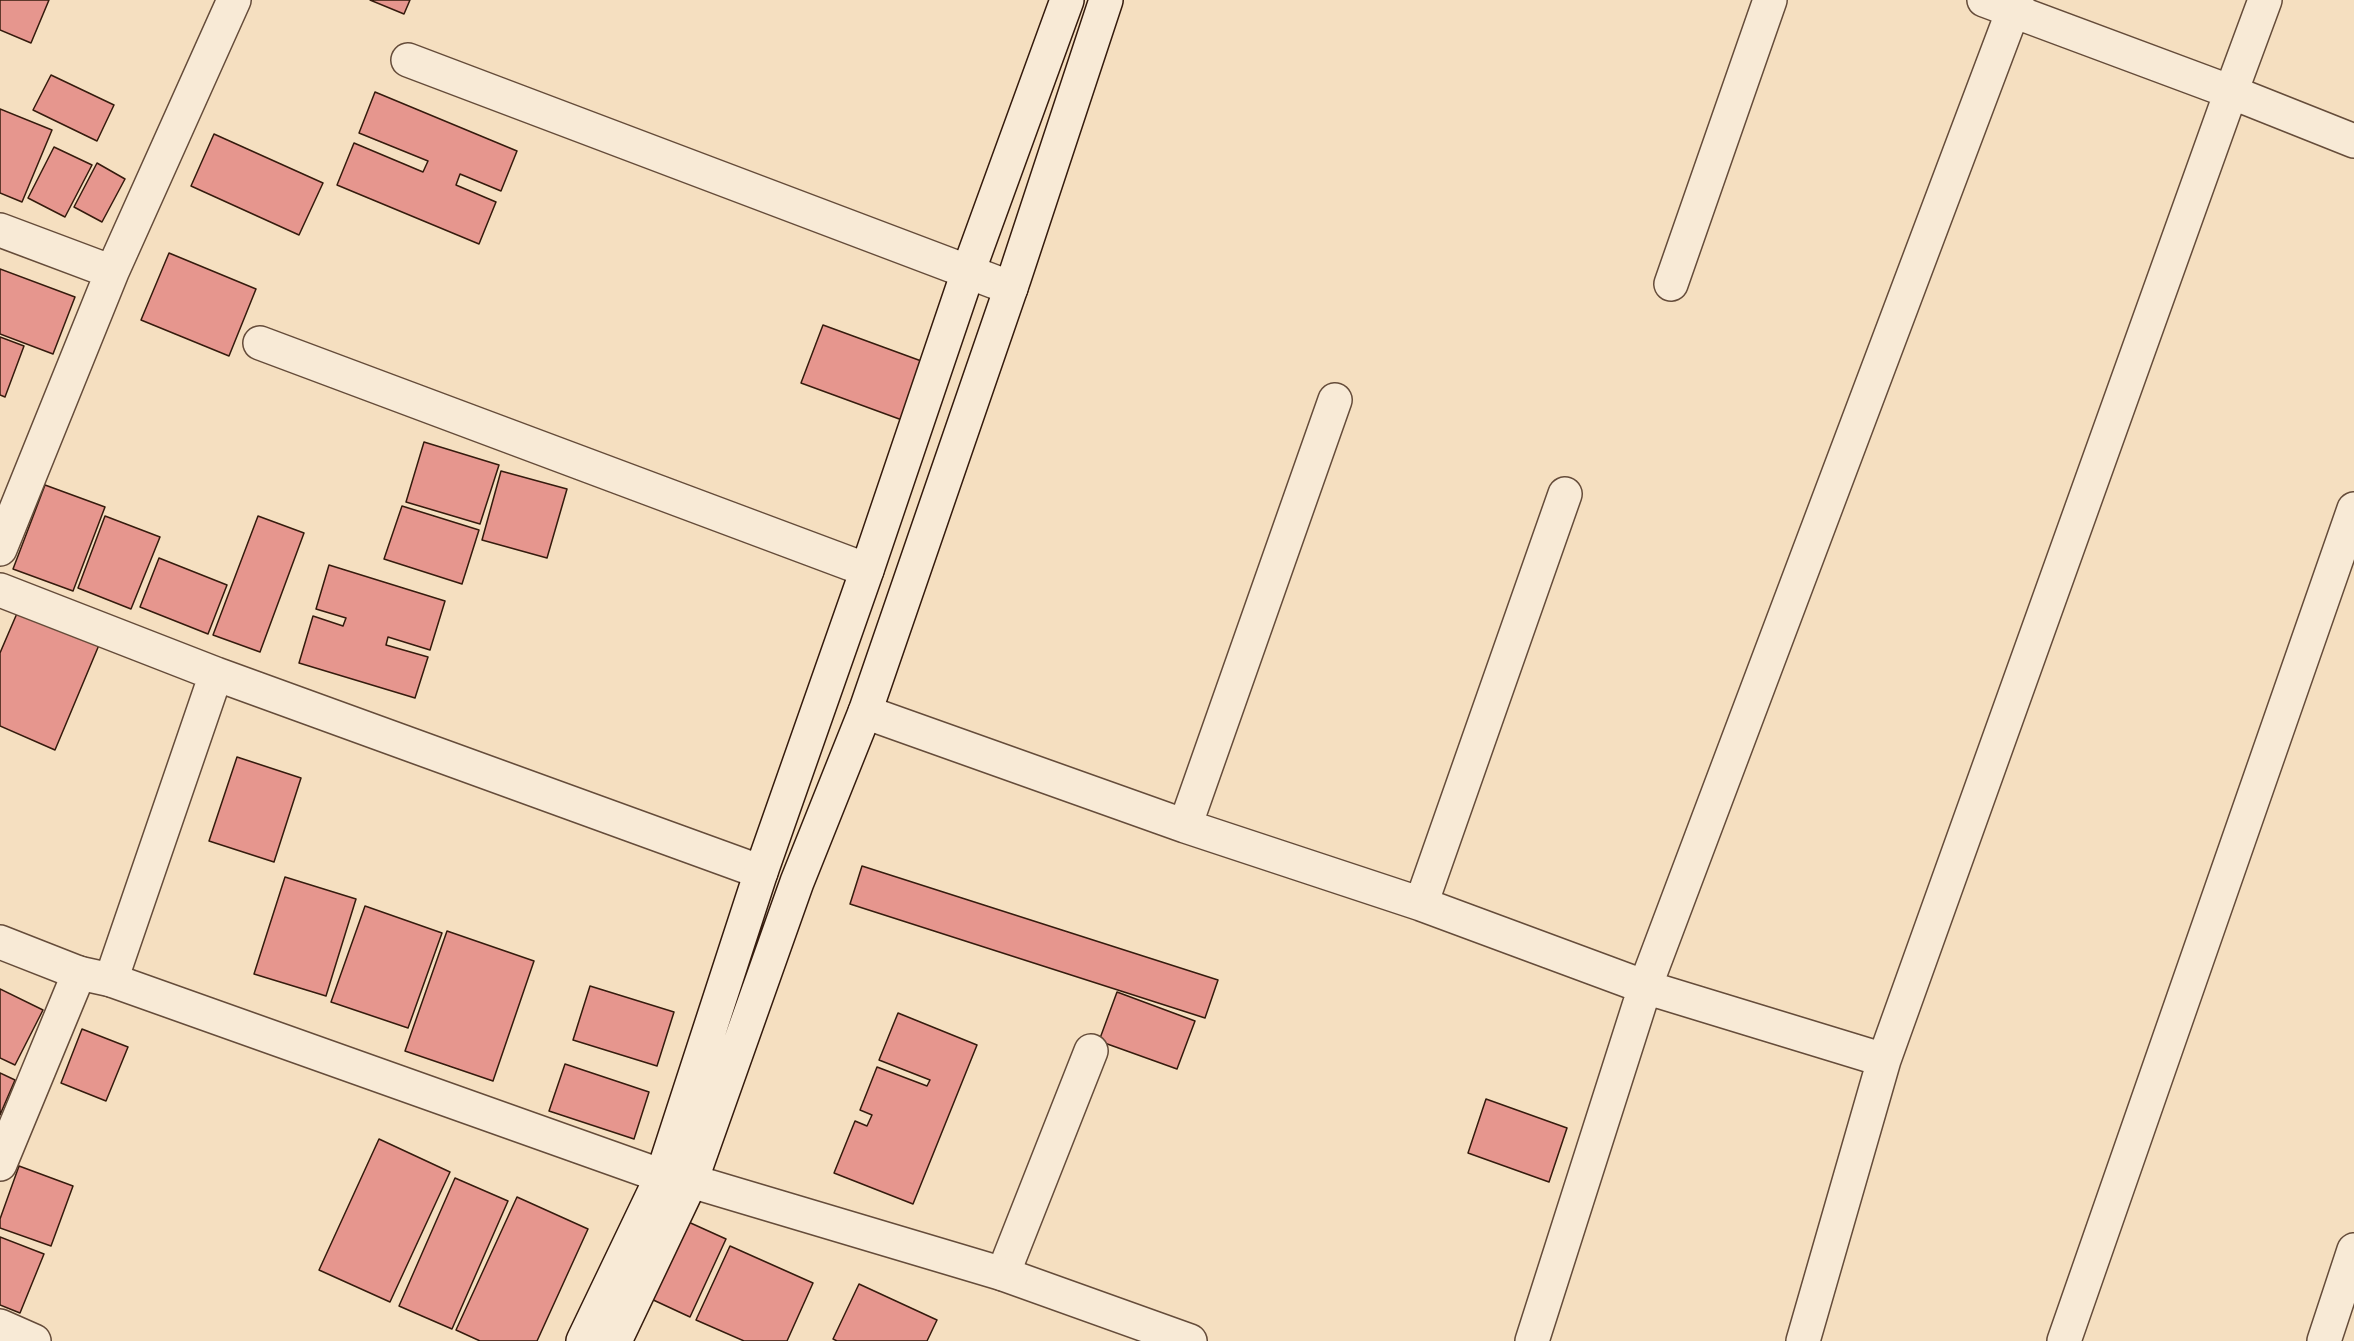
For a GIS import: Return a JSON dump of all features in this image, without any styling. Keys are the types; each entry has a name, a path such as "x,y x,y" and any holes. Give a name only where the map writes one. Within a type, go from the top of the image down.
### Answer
{"street":[{"path":"0,549 112,272 234,0"},
{"path":"615,1341 676,1178 865,712 1011,288 1106,0"},
{"path":"1671,284 1770,0"},
{"path":"1803,1341 1884,1060 2265,0"},
{"path":"583,1341 676,1178 761,872 1061,2"},
{"path":"1532,1341 1645,987 2005,4 2354,141"},
{"path":"408,60 1011,288"},
{"path":"0,230 112,272"},
{"path":"260,343 867,570"},
{"path":"1185,826 1335,400"},
{"path":"1421,904 1565,494"},
{"path":"2064,1341 2354,509"},
{"path":"0,590 216,674 761,872"},
{"path":"111,980 216,674"},
{"path":"865,712 1185,826 1421,904 1645,987 1884,1060"},
{"path":"0,942 79,972 111,980 676,1178 1003,1274 1190,1341"},
{"path":"0,1164 79,972"},
{"path":"1003,1274 1091,1051"},
{"path":"2324,1341 2354,1250"},
{"path":"0,1326 34,1341"}],"building":[{"path":"0,0 49,0 31,43 0,30"},
{"path":"370,0 410,0 404,14"},
{"path":"51,75 114,105 97,141 33,110"},
{"path":"375,92 517,151 501,191 460,174 456,185 496,202 479,244 337,185 354,143 423,172 428,161 359,133"},
{"path":"0,109 52,130 22,202 0,193"},
{"path":"214,134 323,183 299,235 191,186"},
{"path":"54,147 92,165 65,217 28,198"},
{"path":"97,163 125,179 102,222 74,207"},
{"path":"169,253 256,289 229,356 141,320"},
{"path":"0,269 75,297 53,354 0,334"},
{"path":"823,325 924,362 902,420 801,383"},
{"path":"0,337 24,346 5,397 0,395"},
{"path":"424,442 499,465 480,524 406,502"},
{"path":"501,471 567,489 547,558 482,540"},
{"path":"45,485 105,507 73,591 13,569"},
{"path":"402,506 479,530 462,584 384,559"},
{"path":"105,516 160,537 131,609 78,588"},
{"path":"258,516 304,533 260,652 213,635"},
{"path":"159,558 227,585 208,634 140,607"},
{"path":"329,565 445,601 430,650 388,637 386,645 428,657 415,698 299,663 313,616 343,626 346,618 316,609"},
{"path":"18,611 99,645 55,750 0,726 0,653"},
{"path":"237,757 301,778 274,862 209,841"},
{"path":"862,866 1218,980 1205,1018 850,904"},
{"path":"285,877 356,899 326,996 254,974"},
{"path":"365,906 442,933 408,1028 331,1002"},
{"path":"447,931 534,961 493,1081 405,1051"},
{"path":"590,986 674,1012 657,1066 573,1040"},
{"path":"0,989 43,1010 15,1065 0,1058"},
{"path":"1117,992 1195,1021 1177,1069 1099,1041"},
{"path":"898,1013 977,1045 913,1204 834,1173 855,1121 867,1126 872,1115 860,1110 877,1067 927,1086 930,1080 879,1060"},
{"path":"82,1029 128,1047 106,1101 61,1083"},
{"path":"565,1064 649,1092 634,1139 549,1111"},
{"path":"0,1073 15,1080 0,1115"},
{"path":"1486,1099 1567,1128 1549,1182 1468,1153"},
{"path":"379,1139 450,1172 390,1302 319,1270"},
{"path":"19,1166 73,1186 51,1246 0,1228 0,1219"},
{"path":"455,1178 508,1201 452,1329 399,1306"},
{"path":"517,1197 588,1229 537,1341 480,1341 456,1330"},
{"path":"684,1220 726,1239 690,1317 649,1298"},
{"path":"0,1237 44,1254 20,1313 0,1305"},
{"path":"730,1246 813,1283 787,1341 744,1341 696,1320"},
{"path":"859,1284 937,1320 927,1341 837,1341 833,1339"}]}
